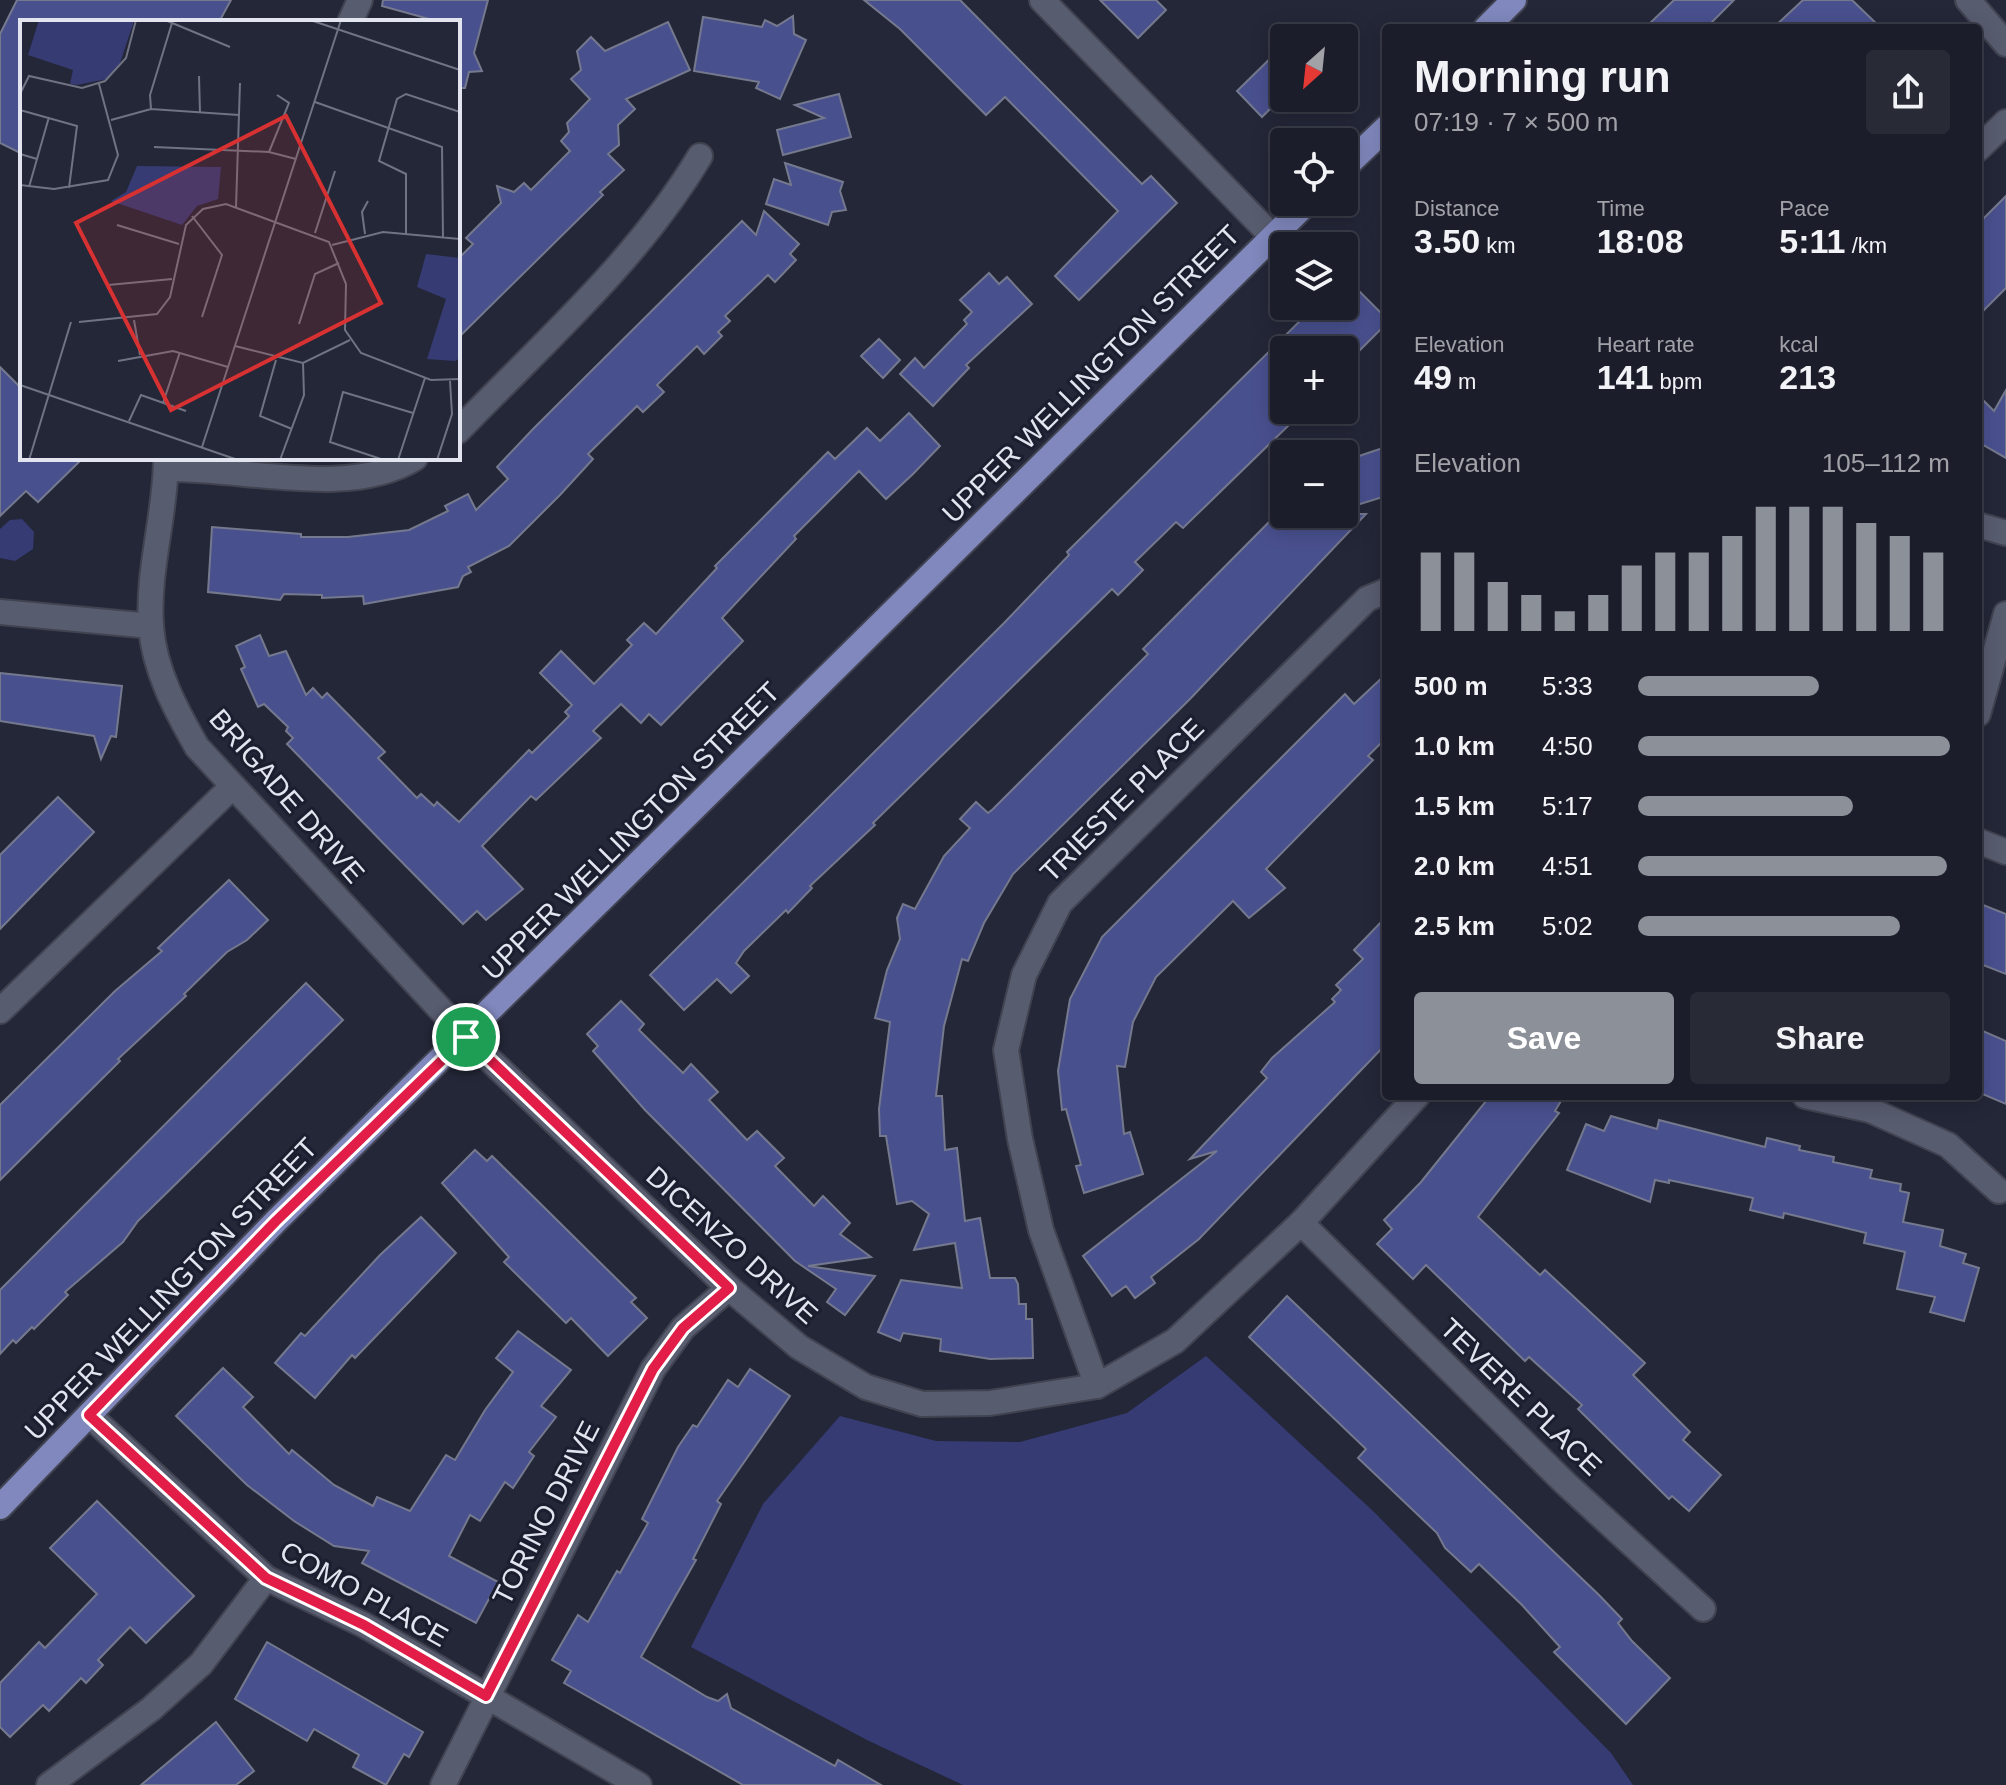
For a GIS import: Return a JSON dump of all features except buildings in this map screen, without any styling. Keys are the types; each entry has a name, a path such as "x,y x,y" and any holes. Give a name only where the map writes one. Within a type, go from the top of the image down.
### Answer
{"main road":[{"path":"1490,24 1514,0"},
{"path":"1358,155 1382,132"},
{"name":"UPPER WELLINGTON STREET","path":"1276,232 1293,216"},
{"name":"UPPER WELLINGTON STREET","path":"0,1507 276,1221 466,1037 1270,238"}],"street":[{"path":"351,20 360,0"},
{"path":"1042,0 1270,234"},
{"path":"1968,0 2006,44"},
{"path":"1982,145 2006,122"},
{"path":"460,429 619,264 678,192 700,156"},
{"path":"166,463 339,477 394,471 412,460"},
{"name":"BRIGADE DRIVE","path":"166,463 151,626 158,663 176,710 197,747 232,787 466,1037"},
{"path":"1982,526 2006,533"},
{"name":"TRIESTE PLACE","path":"1097,1386 1041,1230 1020,1139 1006,1050 1024,975 1060,903 1367,599 1382,593"},
{"path":"0,612 151,626"},
{"path":"1982,700 2006,614"},
{"path":"0,1011 232,787"},
{"path":"1982,843 2006,852"},
{"name":"DICENZO DRIVE","path":"466,1037 729,1288 799,1347 866,1387 922,1404 990,1403 1097,1386 1175,1341 1301,1223 1413,1100"},
{"path":"1824,1100 1870,1110 1948,1145 1999,1191"},
{"name":"TEVERE PLACE","path":"1301,1223 1599,1516 1703,1609"},
{"name":"TORINO DRIVE","path":"443,1785 653,1369 683,1328 729,1288"},
{"name":"COMO PLACE","path":"89,1415 266,1578 364,1625 639,1785"},
{"path":"49,1785 151,1709 201,1664 266,1578"}],"shaded area":[{"path":"22,519 34,532 33,549 15,561 0,558 0,529 10,520"},
{"path":"1206,1356 1374,1512 1611,1753 1633,1785 963,1785 867,1740 691,1647 763,1504 840,1416 936,1441 1020,1442 1127,1413"}],"route":[{"path":"466,1037 729,1288 683,1328 653,1369 486,1696 364,1625 266,1578 89,1415 276,1221 466,1037"}]}
